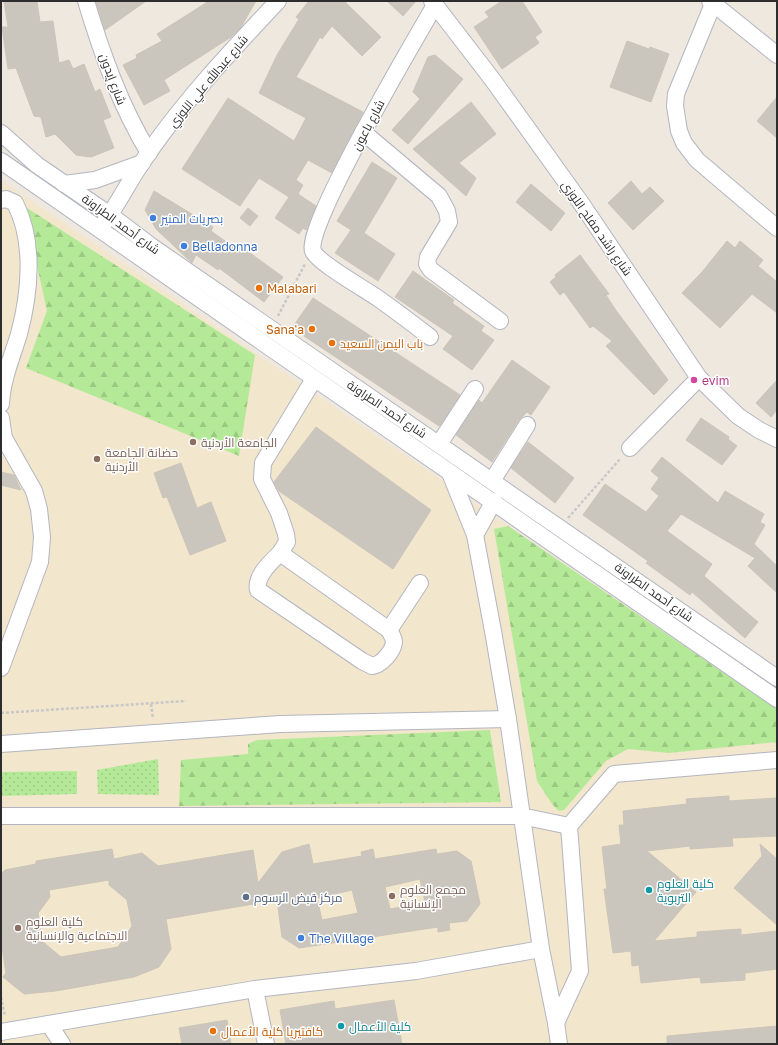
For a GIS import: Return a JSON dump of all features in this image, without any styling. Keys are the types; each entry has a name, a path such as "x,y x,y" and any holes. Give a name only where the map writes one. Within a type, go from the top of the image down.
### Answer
{"street":[{"name":"شارع إيدون","path":"86,1 107,67 145,158"},
{"name":"شارع عبدالله علي اللوزي","path":"99,230 145,158 208,78 278,1"},
{"path":"777,55 712,2 676,94 675,106 679,131 684,143 697,160 777,228"},
{"name":"شارع باعون","path":"312,250 313,236 363,132 433,3"},
{"name":"شارع راشد مفلح اللوزي","path":"433,3 492,79 581,203 700,378 738,416 759,430 777,439"},
{"path":"363,132 443,200 447,212 448,222 428,257 427,264 429,267 500,321"},
{"name":"شارع أحمد الطراونة","path":"1,133 37,165 110,215 151,246 777,678"},
{"path":"64,184 95,180 145,158"},
{"name":"شارع أحمد الطراونة","path":"1,161 777,699"},
{"path":"1,200 6,199 15,203 21,218 27,244 28,278 26,304 2,390 1,404"},
{"path":"312,250 321,260 379,299 430,337"},
{"path":"630,448 700,378"},
{"path":"280,553 389,630 394,642 392,648 380,663 372,666 362,661 258,590 259,579 266,567 280,553 287,542 279,513 262,479 263,462 314,379"},
{"path":"440,444 475,389"},
{"path":"1,418 4,438 34,490 39,509 42,537 40,562 1,668"},
{"path":"492,481 527,425"},
{"path":"450,473 474,535 508,719 541,949 559,1044"},
{"path":"474,535 494,502"},
{"path":"389,630 420,582"},
{"path":"1,744 280,724 508,719"},
{"path":"556,1023 580,971 569,826 614,774 777,760"},
{"path":"1,816 521,816 569,826"},
{"path":"4,1031 255,989 416,971 541,949"},
{"path":"255,989 266,1044"},
{"path":"50,1024 62,1044"}],"path":[{"path":"271,329 312,250"},
{"path":"560,527 630,448"},
{"path":"1,713 186,701"},
{"path":"1,997 4,1031"}],"shaded area":[{"name":"الجامعة الأردنية","path":"1,180 777,709 777,1044 1,1044"}],"green space":[{"path":"24,206 255,355 239,456 26,368 47,311"},
{"path":"508,526 777,709 777,742 669,753 628,749 606,761 564,810 559,811 552,804 537,781 494,529"},
{"path":"490,730 501,802 179,806 181,760 248,754 248,744 257,740"},
{"path":"158,759 159,795 98,794 97,770"},
{"path":"77,771 77,794 1,796 1,772"}],"building":[{"path":"4,1 37,1 40,22 53,21 59,63 69,60 73,69 84,64 95,92 100,89 111,117 103,120 114,148 91,157 76,155 55,134 46,137 41,117 34,116 16,68 8,69 2,27 8,27"},
{"path":"146,1 105,30 96,2"},
{"path":"209,1 256,1 241,27 231,37 164,80 170,91 144,105 123,65 137,58 136,55 162,41 157,34"},
{"path":"309,1 344,1 381,37 362,56 332,26 322,39 320,37 296,77 363,112 332,173 308,160 296,180 303,185 298,194 316,206 306,230 303,228 299,234 275,218 289,197 259,178 240,206 182,169 228,98 294,141 306,118 259,93 277,55 299,19 296,17"},
{"path":"387,1 416,1 403,16"},
{"path":"502,1 522,1 542,32 535,37 539,43 502,69 474,27 489,17 485,12"},
{"path":"627,41 669,54 651,102 610,87"},
{"path":"435,55 463,79 408,144 392,130 420,99 413,92 428,57"},
{"path":"777,97 777,138 757,121"},
{"path":"471,102 496,134 459,163 476,178 466,196 413,149"},
{"path":"372,162 397,178 364,233 395,254 378,281 335,253 351,230 337,221"},
{"path":"631,181 642,194 650,187 664,201 633,230 608,203"},
{"path":"531,184 565,213 551,231 516,202"},
{"path":"154,191 213,227 211,231 236,249 239,245 283,277 264,302 219,268 218,270 196,255 192,263 156,229 145,210"},
{"path":"248,208 258,216 250,226 240,218"},
{"path":"727,241 735,248 740,241 763,260 758,266 777,282 777,313 752,294 720,328 682,293 702,272"},
{"path":"580,255 609,294 606,295 615,309 668,380 654,395 606,346 612,341 593,326 590,328 564,292 560,295 550,282 556,277 555,275"},
{"path":"413,271 454,300 452,303 484,326 481,331 494,340 472,370 443,349 453,336 395,297"},
{"path":"313,298 460,395 439,426 292,328"},
{"path":"512,360 550,387 531,415 527,412 519,420 492,462 456,435 479,400 482,403"},
{"path":"777,380 777,410 771,417 756,403"},
{"path":"701,418 729,437 728,439 737,446 722,465 686,440"},
{"path":"316,427 431,510 393,569 279,491 274,482"},
{"path":"528,442 574,478 555,503 511,468"},
{"path":"662,457 718,503 725,491 764,514 760,522 765,525 754,544 777,566 777,593 748,566 755,558 681,514 667,531 712,564 704,576 758,622 745,638 692,592 690,595 646,563 648,561 583,515 605,484 646,512 659,496 651,489 659,478 651,471"},
{"path":"181,463 197,508 211,502 226,541 190,555 167,497 163,498 154,473"},
{"path":"1,472 14,475 21,490 1,485"},
{"name":"كلية العلوم التربوية","path":"729,796 729,801 777,798 777,836 732,838 733,846 690,849 690,846 647,851 696,892 654,941 697,937 697,932 741,929 741,935 777,931 777,969 745,973 745,980 701,983 700,977 641,983 639,965 632,966 631,951 613,953 604,889 607,889 602,847 621,844 619,825 624,825 623,811 687,804 686,799"},
{"path":"309,844 313,864 362,856 361,852 373,849 375,859 436,849 437,854 457,851 471,861 480,904 467,921 449,923 450,930 438,932 438,927 299,948 282,937 277,900 166,919 171,949 159,967 134,977 56,991 24,994 3,977 6,973 1,941 1,874 5,870 36,864 36,861 112,849 114,859 142,853 158,866 253,850 258,883 282,852","holes":["420,879 425,902 390,909 385,887","109,880 109,885 127,900 132,926 118,947 61,957 43,942 38,913 50,897 49,890","352,890 358,913 322,920 317,898"]},
{"path":"760,844 777,859 777,925 734,888 762,856"},
{"name":"كلية الأعمال","path":"394,1000 402,1044 286,1044 280,1010 334,1001 335,1009"},
{"path":"227,1020 231,1044 182,1044 179,1028"},
{"path":"777,1026 777,1044 667,1044 667,1036"}],"place":[{"name":"بصريات المنير","path":"153,218"},
{"name":"Belladonna","path":"184,246"},
{"name":"Malabari","path":"259,288"},
{"name":"Sana'a","path":"312,329"},
{"name":"باب اليمن السعيد","path":"332,343"},
{"name":"evim","path":"694,380"},
{"name":"الجامعة الأردنية","path":"193,442"},
{"name":"حضانة الجامعة الأردنية","path":"97,459"},
{"name":"كلية العلوم التربوية","path":"649,890"},
{"name":"مجمع العلوم الإنسانية","path":"392,896"},
{"name":"مركز قبض الرسوم","path":"246,897"},
{"name":"كلية العلوم الاجتماعية والإنسانية","path":"18,928"},
{"name":"The Village","path":"301,938"},
{"name":"كلية الأعمال","path":"341,1026"},
{"name":"كافتيريا كلية الأعمال","path":"213,1031"}]}
